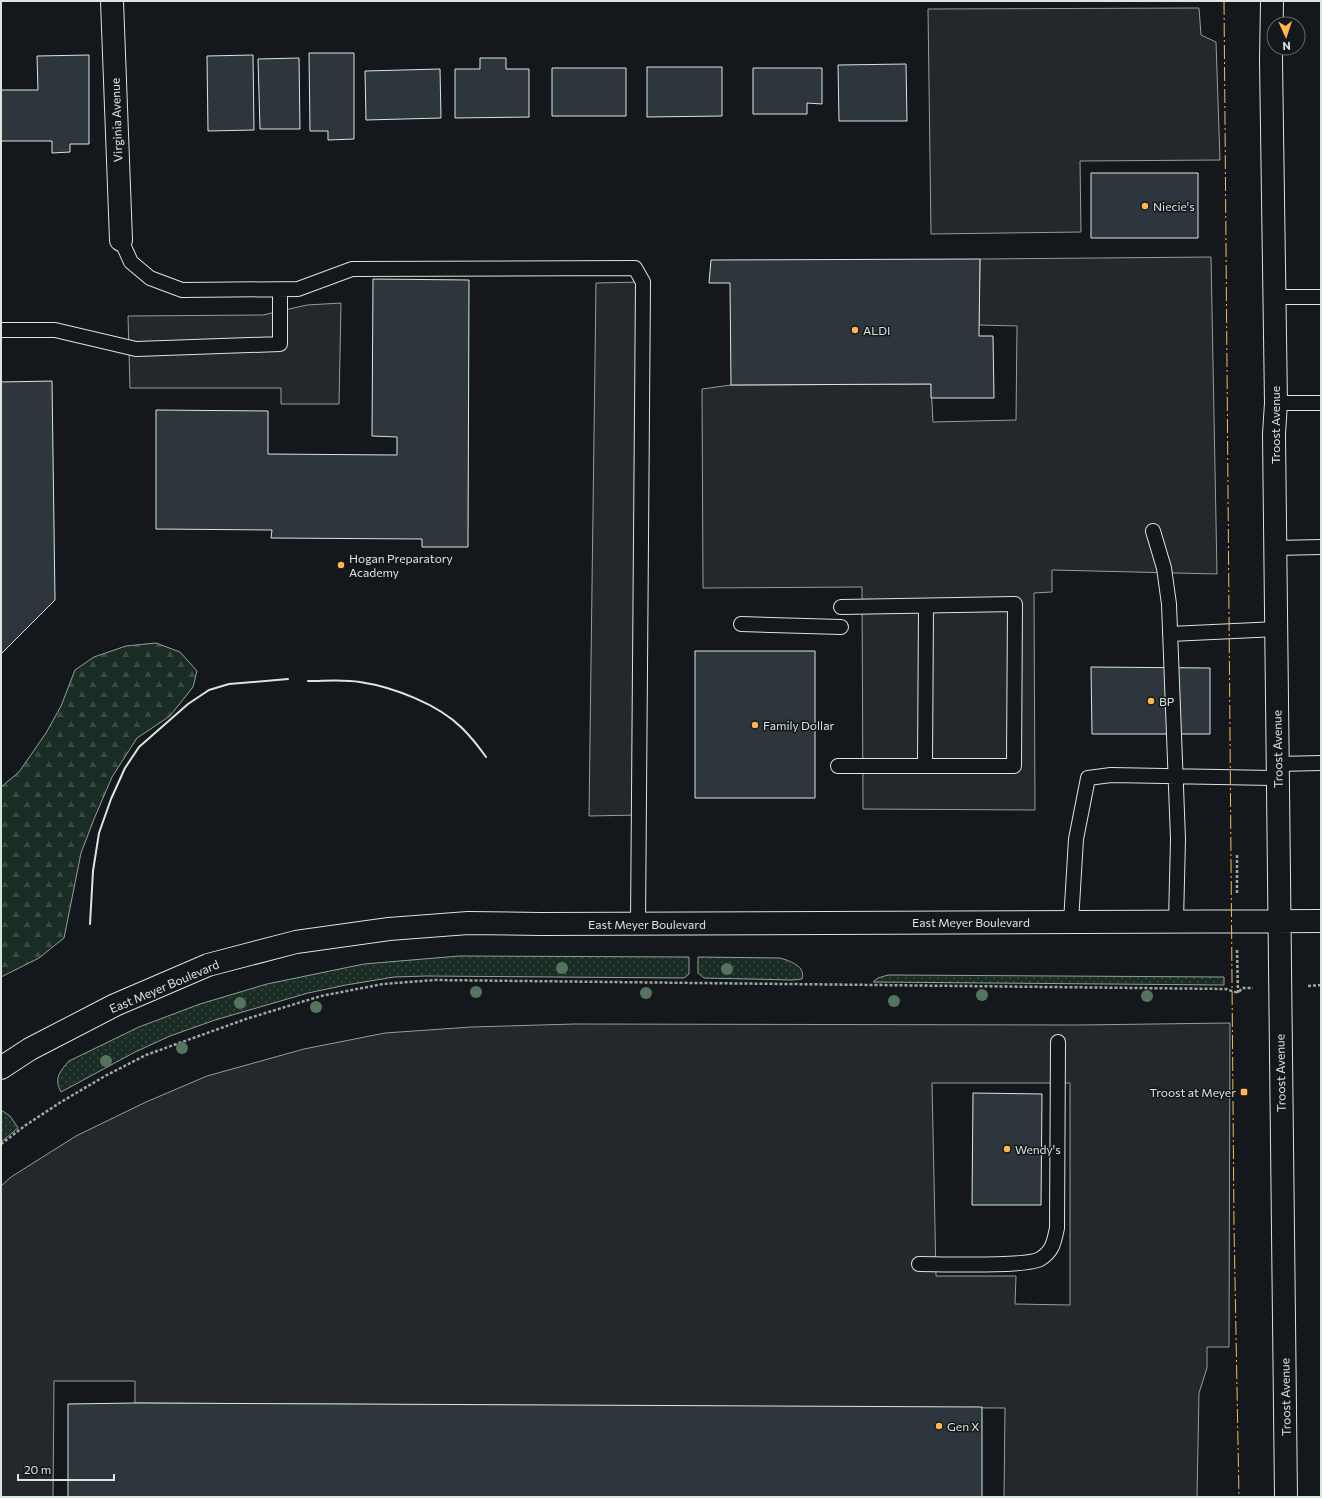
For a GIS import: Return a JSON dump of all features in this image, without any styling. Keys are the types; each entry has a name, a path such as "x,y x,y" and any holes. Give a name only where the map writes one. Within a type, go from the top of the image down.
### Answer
{"main road":[{"name":"Virginia Avenue","path":"112,1 121,240"},
{"name":"Troost Avenue","path":"1272,1 1271,61 1276,403 1274,434 1277,771 1286,1497"},
{"name":"East Meyer Boulevard","path":"1,1068 30,1049 122,1002 208,965 296,942 389,929 468,923 638,924 1321,921"}],"lane":[{"path":"121,240 131,262 150,278 182,290 298,289 352,269 635,268 643,282 638,924"},
{"path":"1,330 55,330 136,349 280,344 280,290"},
{"path":"1274,297 1321,297"},
{"path":"1276,403 1321,403"},
{"path":"1153,531 1164,568 1169,604 1178,839 1176,921"},
{"path":"1275,548 1321,547"},
{"path":"838,766 1014,766 1016,604 841,607"},
{"path":"925,766 926,606"},
{"path":"741,624 841,627"},
{"path":"1170,634 1276,630"},
{"path":"1071,922 1076,839 1088,778 1111,775 1176,776 1277,771 1321,763"},
{"path":"919,1264 1018,1263 1039,1260 1052,1248 1057,1228 1058,1042"}],"path":[{"path":"1,1144 26,1125 61,1102 105,1076 146,1055 246,1019 321,996 383,984 435,980 1226,989 1238,993"}],"green space":[{"path":"156,643 180,652 197,671 193,687 170,716 137,738 112,777 81,853 64,938 39,958 1,977 1,787 19,772 46,733 61,706 75,670 94,657 126,646"},
{"path":"459,956 689,957 689,974 684,978 394,977 346,985 308,993 215,1020 170,1036 135,1052 61,1092 59,1087 58,1079 60,1072 69,1061 139,1027 200,1004 267,984 364,964"},
{"path":"698,957 780,958 799,967 803,974 802,979 792,980 704,978 698,973"},
{"path":"888,975 1224,977 1224,985 873,982 878,978"},
{"path":"1,1110 10,1116 18,1128 1,1142"}],"shaded area":[{"path":"1199,8 1201,35 1216,42 1220,160 1080,161 1081,232 931,234 928,9"},
{"path":"1211,257 1217,574 1052,570 1052,592 1034,593 1035,810 863,809 862,587 703,588 702,389 731,385 931,384 933,422 1016,420 1017,326 979,325 980,259"},
{"path":"643,282 639,815 589,816 596,283"},
{"path":"341,303 339,404 281,404 281,388 130,388 128,316 263,315 307,305"},
{"path":"1230,1023 1229,1347 1207,1347 1207,1368 1199,1393 1197,1497 1004,1497 1005,1408 135,1403 135,1381 54,1381 53,1497 1,1497 1,1186 11,1177 76,1136 146,1102 207,1076 304,1049 385,1033 471,1027 575,1024 1078,1025","holes":["932,1083 1070,1083 1070,1305 1015,1304 1016,1276 936,1276"]}],"building":[{"path":"309,53 354,53 354,139 328,140 328,131 310,131"},
{"path":"89,55 89,144 70,144 70,152 52,153 52,141 1,141 1,90 38,90 37,56"},
{"path":"253,55 254,130 208,131 207,56"},
{"path":"299,58 300,129 260,129 258,59"},
{"path":"480,58 506,58 506,69 529,69 529,117 455,118 455,69 480,69"},
{"path":"906,64 907,121 839,121 838,65"},
{"path":"647,67 722,67 722,116 647,117"},
{"path":"552,68 626,68 626,116 552,116"},
{"path":"753,68 822,68 822,104 807,103 807,114 753,114"},
{"path":"440,69 441,118 366,120 365,71"},
{"name":"Niecie's","path":"1091,173 1198,173 1198,238 1091,238"},
{"name":"ALDI","path":"980,259 979,336 993,336 994,398 931,398 931,384 731,385 730,283 709,283 711,260"},
{"name":"Hogan Preparatory Academy","path":"373,279 469,280 468,547 422,547 422,539 271,538 272,530 156,529 156,410 268,411 268,454 397,455 397,437 372,436"},
{"path":"52,381 55,600 1,654 1,382"},
{"name":"Family Dollar","path":"695,651 815,651 815,798 695,798"},
{"name":"BP","path":"1091,667 1210,668 1210,734 1092,734"},
{"name":"Wendy's","path":"973,1093 1042,1094 1041,1205 972,1205"},
{"path":"135,1403 982,1407 982,1497 68,1497 68,1404"}],"wall":[{"path":"90,924 93,871 99,833 111,799 125,768 139,747 188,704 209,690 229,684 288,679"},
{"path":"308,681 354,681 373,684 400,692 428,704 452,719 469,735 486,757"}],"power":[{"path":"1224,1 1234,1225 1239,1497"}],"place":[{"name":"Niecie's","path":"1145,206"},
{"name":"ALDI","path":"855,330"},
{"name":"Hogan Preparatory Academy","path":"341,565"},
{"name":"BP","path":"1151,701"},
{"name":"Family Dollar","path":"755,725"},
{"name":"Troost at Meyer","path":"1244,1092"},
{"name":"Wendy's","path":"1007,1149"},
{"name":"Gen X","path":"939,1426"}]}
